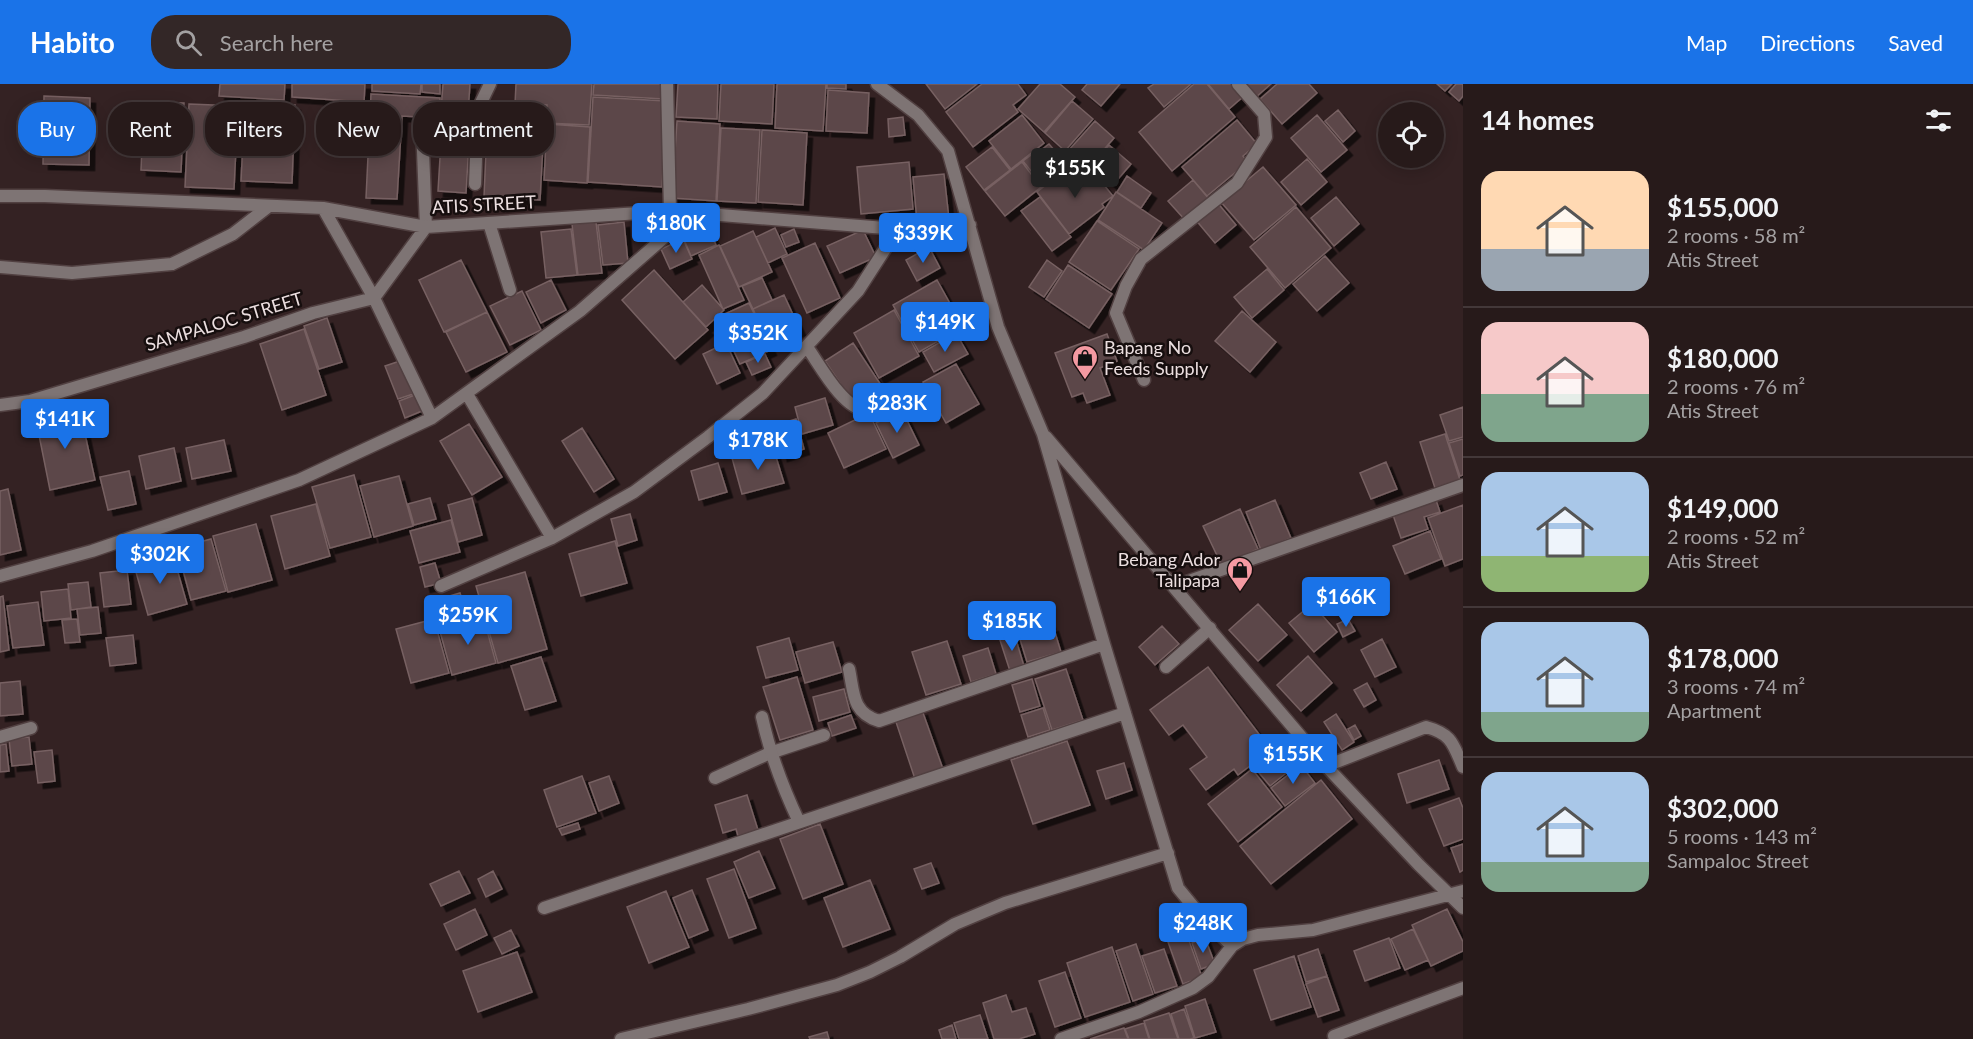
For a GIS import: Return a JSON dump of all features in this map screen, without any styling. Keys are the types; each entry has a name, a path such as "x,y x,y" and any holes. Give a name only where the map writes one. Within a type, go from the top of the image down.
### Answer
{"street":[{"path":"475,184 478,109 490,84"},
{"path":"667,84 670,211"},
{"path":"877,84 918,115 948,151 998,327 1043,434 1178,888 1201,916 1232,946"},
{"path":"1144,380 1116,314 1126,286 1141,259 1236,183 1266,137 1264,114 1238,84"},
{"path":"374,298 426,227 423,156"},
{"name":"ATIS STREET","path":"0,196 323,208 426,227 670,211 898,230 970,225"},
{"path":"0,267 72,273 172,264 233,234 269,206"},
{"path":"323,208 374,298 432,418"},
{"path":"0,576 93,552 299,480 432,418 580,311 691,214"},
{"path":"489,223 510,290"},
{"path":"441,586 552,538 634,492 708,437 763,393 807,347 858,291 898,230"},
{"name":"SAMPALOC STREET","path":"0,405 30,401 244,337 312,313 374,298"},
{"path":"807,347 837,389 854,408 868,411 894,404"},
{"path":"467,394 552,538"},
{"path":"1043,434 1326,766 1419,865 1463,908"},
{"path":"1174,586 1463,485"},
{"path":"1166,667 1209,628"},
{"path":"849,669 856,706 870,718 879,721 1104,645"},
{"path":"544,908 1125,713"},
{"path":"762,717 770,753 781,785 799,822"},
{"path":"1326,766 1426,727 1441,731 1453,744 1463,767"},
{"path":"0,737 31,728"},
{"path":"715,778 770,753 824,735"},
{"path":"621,1039 837,985 900,957 955,924 1005,903 1168,853"},
{"path":"1061,1039 1139,1012 1193,988 1208,976 1232,946 1243,939 1313,930 1463,891"},
{"path":"1334,1036 1463,988"}],"building":[{"path":"220,84 285,84 284,100 219,96"},
{"path":"292,84 365,84 364,102 292,97"},
{"path":"372,84 421,84 420,94 372,91"},
{"path":"422,84 440,84 440,94 422,92"},
{"path":"443,84 470,84 469,102 442,102"},
{"path":"516,84 592,84 589,125 554,123 554,102 515,102"},
{"path":"594,84 664,84 664,99 593,95"},
{"path":"678,84 718,84 717,119 676,117"},
{"path":"721,84 774,84 772,124 719,121"},
{"path":"777,84 826,84 823,131 775,128"},
{"path":"827,84 846,84 846,89 827,88"},
{"path":"926,84 977,84 945,109"},
{"path":"982,84 1018,84 1026,95 1013,105 1018,112 973,147 946,112"},
{"path":"1040,84 1060,84 1075,97 1044,132 1018,109"},
{"path":"1087,84 1120,84 1101,106 1082,90"},
{"path":"1154,84 1191,84 1164,107 1148,88"},
{"path":"1194,84 1207,84 1235,117 1172,171 1139,132"},
{"path":"1208,84 1234,84 1244,96 1229,109"},
{"path":"1242,84 1271,84 1255,98"},
{"path":"1277,84 1309,84 1317,93 1282,124 1260,99"},
{"path":"1437,84 1452,84 1445,91"},
{"path":"1456,84 1463,84 1463,96 1459,101 1449,92"},
{"path":"828,90 869,93 867,133 826,131"},
{"path":"371,94 440,98 440,102 413,102 413,117 402,116 401,133 401,102 371,102"},
{"path":"44,96 90,98 90,102 44,102"},
{"path":"593,97 666,101 662,187 588,182"},
{"path":"1072,101 1093,119 1065,151 1045,133"},
{"path":"193,104 205,105 205,156 236,156 234,189 185,187 186,156 193,156"},
{"path":"1338,110 1355,131 1343,142 1325,121"},
{"path":"1022,115 1044,143 1011,169 989,141"},
{"path":"1317,115 1347,150 1321,172 1291,138"},
{"path":"903,117 905,135 889,137 888,119"},
{"path":"1237,120 1257,144 1243,156 1248,162 1207,196 1182,167"},
{"path":"677,121 720,124 716,201 672,198"},
{"path":"1095,121 1114,138 1078,179 1059,161"},
{"path":"554,124 590,127 587,183 544,180 545,156 554,156"},
{"path":"721,128 760,130 756,203 717,201"},
{"path":"762,130 807,133 803,205 758,202"},
{"path":"1049,144 1061,158 1052,166 1040,151"},
{"path":"1109,145 1131,164 1113,185 1091,166"},
{"path":"992,147 1010,170 984,190 966,167"},
{"path":"1038,150 1053,170 1039,181 1023,161"},
{"path":"43,156 89,156 89,165 43,164"},
{"path":"142,156 182,156 181,172 141,170"},
{"path":"242,156 293,156 292,183 241,181"},
{"path":"368,156 400,156 397,199 366,198"},
{"path":"440,156 468,156 466,193 438,191"},
{"path":"486,156 542,156 540,200 484,197"},
{"path":"1307,159 1327,182 1301,205 1281,182"},
{"path":"909,162 913,209 861,214 857,167"},
{"path":"1022,162 1041,187 1005,216 985,191"},
{"path":"1263,167 1296,205 1254,240 1221,202"},
{"path":"1091,169 1113,196 1102,204 1104,207 1069,234 1037,192 1064,171 1074,183"},
{"path":"944,174 949,219 917,222 913,177"},
{"path":"1127,176 1151,193 1141,208 1117,192"},
{"path":"1193,180 1209,199 1185,220 1168,201"},
{"path":"1116,192 1162,223 1144,250 1098,220"},
{"path":"1040,197 1071,237 1052,251 1021,211"},
{"path":"1336,197 1359,224 1334,246 1311,218"},
{"path":"1216,201 1236,225 1215,243 1195,219"},
{"path":"1296,207 1331,248 1285,288 1250,247"},
{"path":"1097,221 1139,249 1111,290 1069,262"},
{"path":"596,222 602,273 578,275 572,224"},
{"path":"624,222 628,263 603,265 598,225"},
{"path":"708,226 716,245 691,256 683,237"},
{"path":"775,228 787,254 768,263 756,237"},
{"path":"571,229 577,275 546,278 541,232"},
{"path":"794,229 799,242 786,247 781,235"},
{"path":"863,230 876,257 840,273 827,246"},
{"path":"753,231 772,272 739,287 720,246"},
{"path":"683,239 692,259 670,269 661,249"},
{"path":"815,243 840,298 807,313 782,258"},
{"path":"719,245 744,300 723,309 699,255"},
{"path":"929,247 940,268 917,281 906,260"},
{"path":"1325,256 1349,283 1317,311 1293,284"},
{"path":"461,260 487,312 444,332 419,280"},
{"path":"1047,260 1062,271 1044,297 1029,287"},
{"path":"1068,265 1112,294 1089,328 1046,299"},
{"path":"1267,269 1284,290 1252,318 1234,297"},
{"path":"654,270 708,330 675,359 622,300"},
{"path":"762,278 772,300 753,309 742,286"},
{"path":"551,280 566,310 541,323 526,292"},
{"path":"937,280 963,327 919,352 893,305"},
{"path":"702,285 724,310 706,327 683,302"},
{"path":"522,291 541,330 510,345 490,306"},
{"path":"784,295 800,330 769,344 753,309"},
{"path":"749,303 771,350 740,364 718,317"},
{"path":"894,310 919,356 879,378 854,333"},
{"path":"1242,311 1276,342 1250,372 1215,341"},
{"path":"487,312 507,352 466,372 446,332"},
{"path":"327,318 342,362 319,369 304,326"},
{"path":"304,329 326,395 282,410 260,344"},
{"path":"956,333 968,354 934,372 923,352"},
{"name":"Bapang No Feeds Supply","path":"1107,334 1117,361 1100,368 1110,395 1087,403 1083,393 1072,397 1055,353"},
{"path":"726,343 740,373 717,384 703,354"},
{"path":"853,343 881,385 854,404 825,361"},
{"path":"765,354 771,367 752,375 746,362"},
{"path":"400,361 413,394 398,399 385,366"},
{"path":"956,364 979,404 946,423 923,382"},
{"path":"880,388 887,399 871,409 864,399"},
{"path":"415,395 422,411 405,418 399,401"},
{"path":"825,398 833,425 802,434 795,407"},
{"path":"1463,407 1463,437 1449,441 1440,415"},
{"path":"902,410 919,445 893,458 876,423"},
{"path":"80,411 95,480 50,490 36,420"},
{"path":"869,413 886,449 844,468 828,433"},
{"path":"796,419 804,449 782,456 773,426"},
{"path":"469,424 502,477 472,495 440,441"},
{"path":"582,428 614,479 594,492 562,441"},
{"path":"1445,434 1460,480 1435,488 1420,442"},
{"path":"1463,439 1463,475 1460,476 1449,443"},
{"path":"224,440 231,471 192,479 186,448"},
{"path":"773,447 784,483 742,494 732,458"},
{"path":"174,448 181,481 146,489 139,456"},
{"path":"1386,462 1397,489 1371,499 1360,473"},
{"path":"718,463 727,492 699,500 691,471"},
{"path":"129,471 136,504 108,510 100,477"},
{"path":"354,475 371,537 330,548 312,487"},
{"path":"399,476 413,526 374,537 360,486"},
{"path":"8,489 21,550 0,555 0,491"},
{"path":"430,498 436,519 414,525 408,504"},
{"path":"472,498 482,535 458,542 448,505"},
{"path":"1275,500 1291,538 1261,550 1246,512"},
{"path":"1436,500 1440,512 1424,517 1428,529 1401,538 1393,515"},
{"path":"316,504 330,556 285,569 271,516"},
{"path":"1463,505 1463,559 1445,566 1428,518"},
{"path":"1240,509 1258,549 1222,566 1203,526"},
{"path":"630,514 637,540 618,546 611,519"},
{"path":"451,520 460,552 419,563 410,531"},
{"path":"256,524 272,580 228,592 213,536"},
{"path":"1430,531 1441,559 1405,574 1393,546"},
{"path":"211,539 226,591 191,600 177,548"},
{"path":"615,541 627,583 581,596 569,554"},
{"path":"173,555 187,604 148,615 134,565"},
{"path":"435,563 441,583 425,587 420,567"},
{"path":"127,570 131,604 104,607 100,573"},
{"path":"525,572 547,649 498,663 476,586"},
{"path":"88,582 91,607 71,610 68,584"},
{"path":"68,589 71,618 44,621 41,592"},
{"path":"460,593 468,618 439,626 432,601"},
{"path":"3,596 9,650 0,652 0,597"},
{"path":"38,602 44,645 13,648 7,606"},
{"path":"1258,604 1287,635 1258,661 1229,630"},
{"path":"1312,604 1337,632 1314,652 1289,623"},
{"path":"98,607 101,633 80,635 77,609"},
{"path":"1045,607 1050,624 1017,634 1012,617"},
{"path":"483,616 496,663 452,675 439,628"},
{"path":"77,619 80,642 65,643 62,620"},
{"path":"434,619 449,673 411,683 396,629"},
{"path":"1348,619 1355,631 1343,637 1337,624"},
{"path":"1053,626 1061,652 1027,662 1019,636"},
{"path":"1162,626 1179,644 1155,665 1139,647"},
{"path":"1014,633 1024,666 1010,671 999,637"},
{"path":"133,635 136,663 110,666 106,638"},
{"path":"789,638 798,670 766,678 757,647"},
{"path":"1382,639 1396,667 1375,677 1361,650"},
{"path":"947,641 961,684 926,695 912,652"},
{"path":"833,642 842,672 805,683 796,652"},
{"path":"988,648 996,674 971,682 963,656"},
{"path":"1308,656 1332,683 1301,711 1277,685"},
{"path":"541,657 556,701 525,710 511,666"},
{"path":"1208,667 1271,750 1238,775 1234,769 1206,790 1190,769 1207,757 1183,725 1169,735 1150,710"},
{"path":"1066,669 1083,720 1052,730 1035,679"},
{"path":"797,677 813,730 780,740 763,687"},
{"path":"1032,679 1040,706 1020,712 1012,685"},
{"path":"20,681 23,714 0,716 0,683"},
{"path":"1367,683 1376,700 1364,707 1354,690"},
{"path":"844,689 850,712 819,721 813,697"},
{"path":"1043,708 1050,730 1028,737 1021,715"},
{"path":"922,710 943,769 915,779 895,719"},
{"path":"1336,714 1354,742 1342,750 1324,722"},
{"path":"851,715 856,728 832,736 828,723"},
{"path":"1355,725 1361,736 1354,740 1348,729"},
{"path":"29,737 32,764 12,766 9,739"},
{"path":"1067,741 1090,805 1033,824 1011,760"},
{"path":"6,744 9,771 0,772 0,745"},
{"path":"1285,744 1300,762 1270,786 1255,768"},
{"path":"52,750 55,781 38,783 34,752"},
{"path":"1439,760 1449,789 1407,803 1398,774"},
{"path":"1124,763 1132,790 1106,799 1097,771"},
{"path":"1301,765 1315,783 1285,806 1271,788"},
{"path":"1252,769 1282,807 1238,842 1208,804"},
{"path":"582,776 596,813 557,827 544,790"},
{"path":"609,776 619,803 599,811 589,783"},
{"path":"1321,780 1352,819 1271,884 1240,846"},
{"path":"747,795 758,830 738,836 736,829 723,833 715,805"},
{"path":"1459,798 1463,808 1463,839 1444,846 1429,809"},
{"path":"578,823 580,829 562,835 559,829"},
{"path":"820,824 843,884 803,899 780,839"},
{"path":"1463,844 1463,870 1460,872 1451,848"},
{"path":"759,851 775,888 749,898 734,862"},
{"path":"931,863 939,883 922,889 914,869"},
{"path":"734,869 756,928 729,938 707,879"},
{"path":"459,871 470,893 441,906 430,884"},
{"path":"493,871 502,889 486,897 478,879"},
{"path":"870,880 890,929 843,947 824,898"},
{"path":"692,890 708,930 689,938 673,898"},
{"path":"666,891 689,947 649,963 627,907"},
{"path":"475,909 487,935 456,950 444,924"},
{"path":"1447,909 1463,942 1463,951 1431,966 1412,925"},
{"path":"1413,929 1428,960 1405,970 1391,939"},
{"path":"511,930 519,946 502,954 494,938"},
{"path":"1187,935 1202,977 1183,984 1168,942"},
{"path":"1205,938 1215,964 1201,969 1192,943"},
{"path":"1389,938 1400,968 1365,981 1354,951"},
{"path":"1136,944 1153,994 1133,1001 1116,951"},
{"path":"1112,947 1130,1002 1085,1017 1067,963"},
{"path":"1164,949 1177,986 1155,993 1142,956"},
{"path":"1318,949 1327,976 1306,982 1298,956"},
{"path":"517,952 532,992 478,1012 463,971"},
{"path":"1294,956 1311,1007 1271,1020 1254,970"},
{"path":"1065,972 1081,1018 1055,1027 1039,981"},
{"path":"1327,976 1339,1010 1318,1017 1306,984"},
{"path":"1006,995 1012,1012 1026,1008 1035,1034 1019,1039 994,1039 983,1003"},
{"path":"1205,999 1216,1032 1195,1038 1185,1006"},
{"path":"1184,1009 1194,1038 1179,1039 1171,1014"},
{"path":"1169,1013 1178,1039 1150,1039 1144,1021"},
{"path":"980,1015 988,1039 959,1039 954,1023"},
{"path":"1144,1023 1149,1039 1129,1039 1125,1029"},
{"path":"952,1025 956,1039 942,1039 939,1030"},
{"path":"1124,1028 1128,1039 1090,1039"},
{"path":"827,1032 829,1039 810,1039 809,1037"}],"place":[{"name":"Bapang No Feeds Supply","path":"1085,381"},
{"name":"Bebang Ador Talipapa","path":"1240,593"}]}
